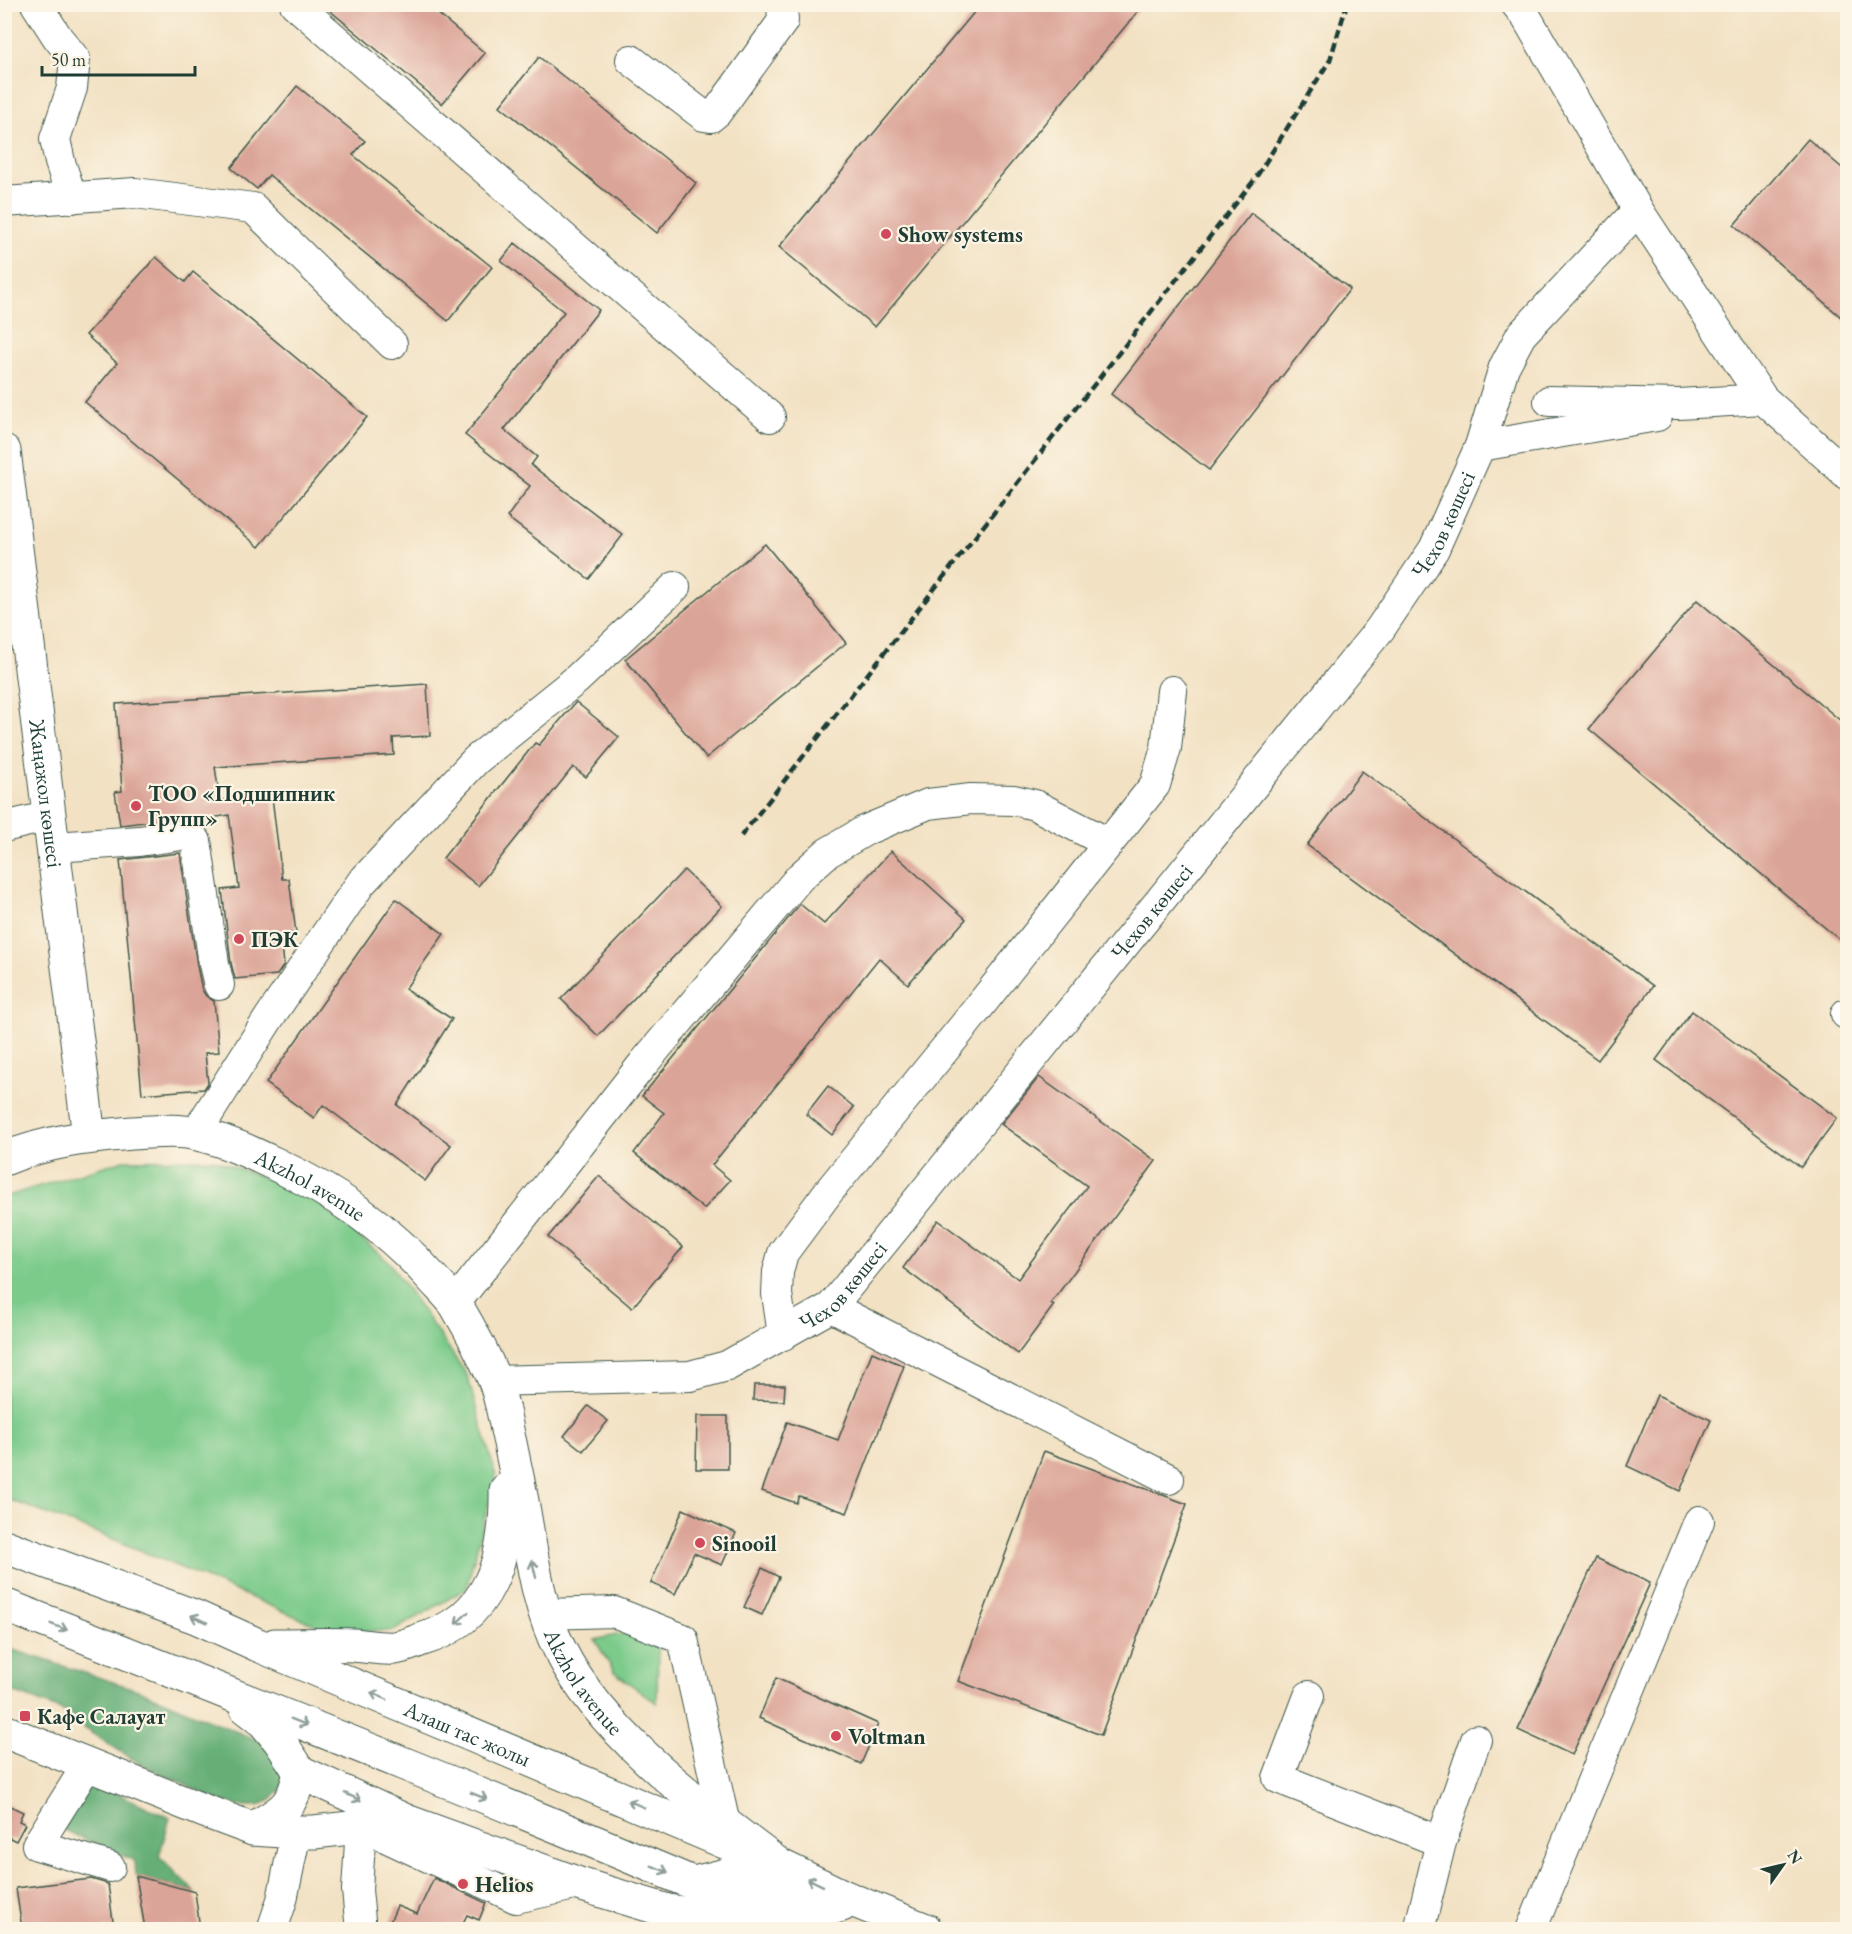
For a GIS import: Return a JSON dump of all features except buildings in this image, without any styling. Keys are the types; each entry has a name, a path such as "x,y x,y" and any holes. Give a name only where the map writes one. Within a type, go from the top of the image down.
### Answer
{"main road":[{"name":"Жаңажол көшесі","path":"4,451 89,1137"},
{"name":"Akzhol avenue","path":"10,1152 89,1137 156,1131 195,1133 243,1148 307,1179 371,1220 412,1256 454,1303 495,1381 506,1425 532,1565 545,1614 560,1650 583,1688 609,1721 646,1758 725,1824 779,1865"},
{"name":"Akzhol avenue","path":"258,1645 352,1645 394,1648 431,1637 459,1622 479,1600 494,1578 503,1547 507,1514 506,1425"},
{"name":"Алаш тас жолы","path":"4,1546 196,1617 779,1865 847,1898 926,1929"},
{"path":"4,1605 694,1883 801,1929"},
{"path":"229,1694 264,1722 300,1772 406,1821 579,1884 664,1920 801,1929"},
{"path":"4,1731 253,1829 296,1832 406,1821"},
{"path":"253,1829 282,1811 295,1795 300,1772"},
{"path":"694,1883 726,1875 744,1876 819,1909 842,1905 847,1898"},
{"path":"861,1929 871,1926 881,1929"}],"lane":[{"path":"36,4 75,59 72,88 55,139 72,198"},
{"path":"295,4 770,417"},
{"path":"631,60 704,116 711,117 783,21 782,4"},
{"path":"1516,4 1525,15 1638,210 1763,399 1848,475"},
{"path":"4,202 135,193 253,208 392,344"},
{"name":"Чехов көшесі","path":"495,1381 690,1376 727,1366 831,1307 1380,629 1434,549 1480,446 1504,367 1521,336 1638,210"},
{"path":"1549,401 1679,404 1763,399"},
{"path":"1480,446 1653,417 1679,404"},
{"path":"195,1133 269,1018 361,883 476,760 576,680 675,587"},
{"path":"783,1335 777,1294 778,1272 783,1253 829,1191 863,1152 1155,785 1166,748 1172,691"},
{"path":"454,1303 643,1064 800,877 827,853 867,830 928,804 971,799 1014,800 1035,805 1108,843"},
{"path":"4,827 139,841 189,834 193,837 197,847 219,985"},
{"path":"831,1307 1169,1479"},
{"path":"1531,1929 1699,1521"},
{"path":"545,1614 614,1612 683,1639 725,1824"},
{"path":"1310,1696 1278,1778 1441,1842"},
{"path":"1419,1929 1441,1842 1476,1740"},
{"path":"88,1764 37,1845 110,1867"},
{"path":"362,1929 357,1890 362,1826 516,1898 579,1884"},
{"path":"272,1929 282,1900 296,1832"}],"green space":[{"path":"213,1159 308,1194 389,1262 467,1375 496,1476 466,1589 393,1631 330,1631 113,1539 5,1498 4,1197 124,1160"},
{"path":"629,1632 658,1645 657,1703 614,1672 595,1640"},
{"path":"4,1647 138,1690 264,1743 283,1765 285,1785 271,1799 259,1806 238,1806 215,1799 139,1763 85,1729 69,1713 5,1689"},
{"path":"91,1781 170,1818 159,1856 195,1892 136,1876 135,1861 55,1826"}],"railway":[{"path":"741,836 1255,179 1330,60 1347,4"}],"place":[{"name":"Show systems","path":"886,234"},
{"name":"ТОО «Подшипник Групп»","path":"136,806"},
{"name":"ПЭК","path":"239,939"},
{"name":"Sinooil","path":"700,1543"},
{"name":"Кафе Салауат","path":"25,1716"},
{"name":"Voltman","path":"836,1736"},
{"name":"Helios","path":"463,1884"}]}
